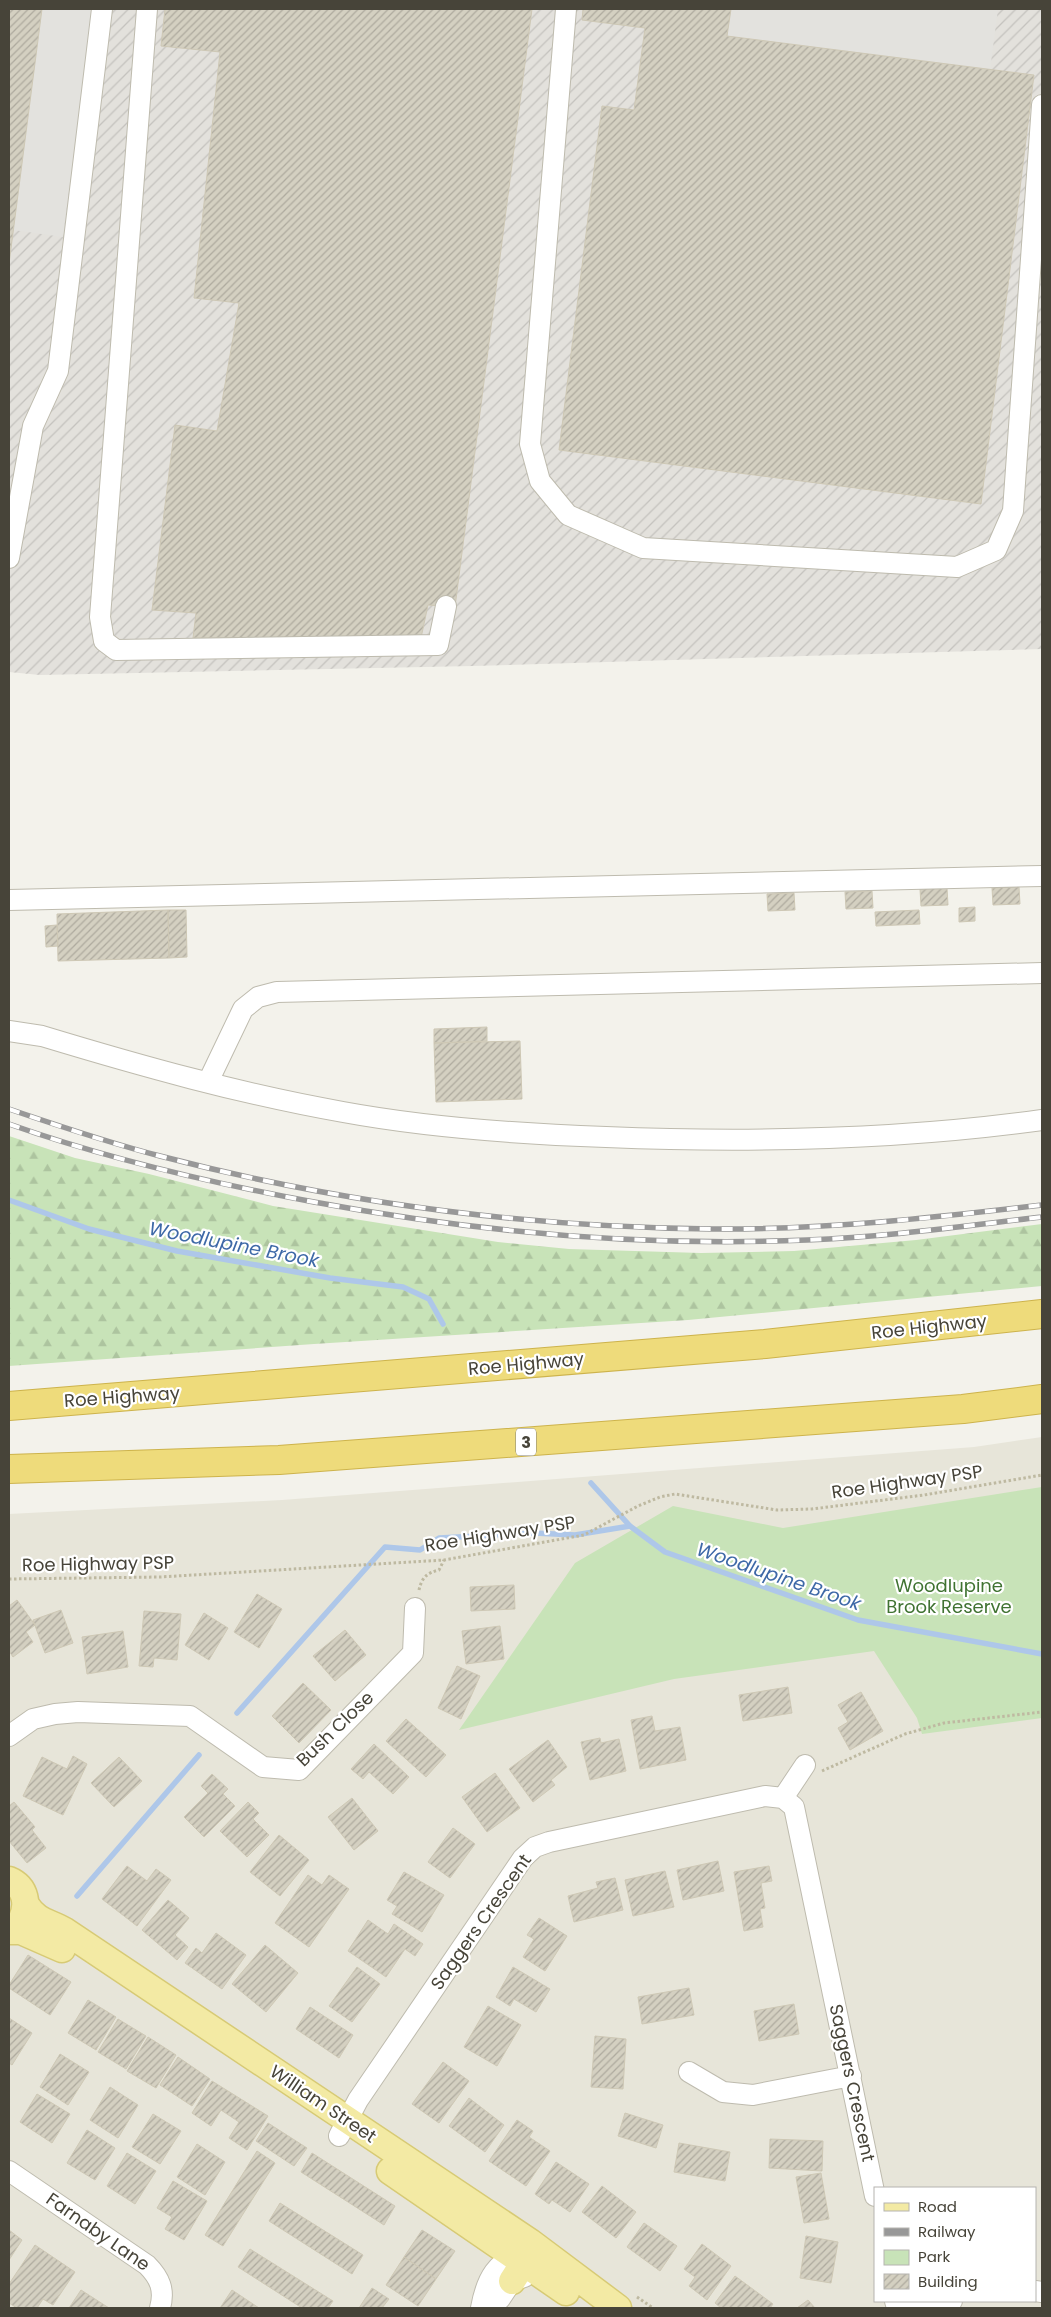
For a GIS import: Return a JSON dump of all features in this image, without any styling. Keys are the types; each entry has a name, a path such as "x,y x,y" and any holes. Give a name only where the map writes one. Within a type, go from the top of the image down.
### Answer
{"highway":[{"name":"Roe Highway","path":"9,1406 756,1345 1042,1314"},
{"name":"3","path":"9,1469 279,1460 964,1409 1042,1399"}],"main road":[{"name":"William Street","path":"9,1880 20,1888 26,1905 34,1916 45,1923 65,1931 344,2128 424,2171 530,2242 550,2270 589,2308"},
{"path":"9,1931 21,1921 26,1905"},
{"name":"William Street","path":"9,1931 21,1931 73,1955 344,2128 411,2175 442,2206 482,2234 514,2265 550,2270 618,2308"},
{"path":"424,2171 452,2202 522,2248 514,2265"}],"street":[{"path":"9,558 32,426 58,372 102,9"},
{"path":"147,9 100,616 104,641 116,650 438,645 446,606"},
{"path":"566,9 530,444 540,481 568,515 643,548 957,567 996,550 1013,512 1042,105"},
{"path":"9,900 1042,876"},
{"path":"208,1082 243,1009 258,997 272,993 1042,973"},
{"path":"9,1031 42,1036 253,1094 354,1114 467,1130 703,1141 767,1141 893,1136 985,1128 1042,1120"},
{"name":"Bush Close","path":"9,1736 32,1719 55,1714 78,1712 190,1716 263,1767 299,1770 412,1653 415,1608"},
{"path":"783,1798 801,1771"},
{"name":"Saggers Crescent","path":"344,2128 364,2092 517,1866 535,1847 549,1842 765,1796 783,1798 794,1808 874,2191"},
{"path":"689,2072 723,2092 753,2095 851,2076"},
{"name":"Farnaby Lane","path":"9,2171 147,2265 158,2275 163,2291 160,2308"},
{"path":"482,2308 485,2289 514,2265"},
{"path":"486,2308 500,2299 514,2265"},
{"path":"912,2308 946,2302"}],"path":[{"name":"Roe Highway PSP","path":"9,1579 160,1577 444,1560 584,1535 638,1506 660,1497 675,1494 777,1510 812,1509 924,1495 1042,1476"},
{"path":"415,1608 424,1578 430,1573 440,1570 444,1560"},
{"path":"801,1771 826,1770 906,1734 937,1725 1042,1712"}],"shaded area":[{"path":"9,9 1042,9 1042,649 473,666 40,675 9,672"},
{"path":"42,9 93,9 63,237 13,230"},
{"path":"731,9 998,9 990,70 727,36"},
{"path":"1042,1437 1042,2308 9,2308 9,1514 282,1500 974,1447"}],"green space":[{"path":"9,1136 75,1158 149,1174 273,1206 498,1242 569,1249 701,1253 794,1251 916,1240 1042,1224 1042,1286 688,1320 9,1366"},
{"name":"Woodlupine Brook Reserve","path":"1042,1487 1042,1718 922,1734 917,1718 874,1651 674,1679 459,1730 575,1563 673,1506 783,1528"}],"building":[{"path":"9,9 42,9 9,264"},
{"path":"165,9 532,9 455,607 428,605 421,638 193,638 196,613 152,610 175,425 217,431 239,303 194,298 220,52 161,46"},
{"path":"583,9 731,9 727,36 1034,75 981,504 559,450 602,106 634,110 645,28 582,20"},
{"path":"1019,887 1020,904 993,905 992,888"},
{"path":"947,888 948,905 921,906 920,889"},
{"path":"872,891 873,908 846,909 845,892"},
{"path":"794,893 795,910 768,911 767,894"},
{"path":"975,907 975,921 959,922 959,908"},
{"path":"168,910 169,958 58,961 57,914"},
{"path":"168,910 186,910 187,957 169,958"},
{"path":"919,910 920,924 876,926 875,912"},
{"path":"57,925 58,946 46,947 45,926"},
{"path":"487,1027 487,1041 434,1043 434,1029"},
{"path":"520,1041 522,1099 436,1102 434,1043"},
{"path":"514,1585 515,1609 471,1611 470,1587"},
{"path":"257,1594 282,1609 259,1648 234,1632"},
{"path":"17,1600 35,1625 26,1632 33,1642 13,1657 9,1651 9,1606"},
{"path":"61,1610 73,1643 45,1653 33,1620"},
{"path":"144,1611 181,1614 177,1660 154,1658 153,1667 139,1666"},
{"path":"204,1613 228,1628 209,1660 185,1645"},
{"path":"500,1626 504,1659 466,1664 462,1631"},
{"path":"345,1630 366,1655 335,1681 313,1656"},
{"path":"123,1631 128,1667 87,1674 82,1637"},
{"path":"457,1666 480,1676 461,1719 438,1708"},
{"path":"303,1683 331,1710 299,1743 272,1716"},
{"path":"788,1687 792,1713 743,1721 739,1695"},
{"path":"861,1692 883,1731 850,1750 838,1728 848,1722 838,1705"},
{"path":"652,1716 655,1731 680,1727 686,1760 640,1769 631,1720"},
{"path":"406,1719 446,1755 426,1777 386,1741"},
{"path":"600,1738 601,1743 619,1739 626,1771 590,1780 581,1742"},
{"path":"548,1740 567,1767 551,1780 555,1785 533,1802 509,1769"},
{"path":"374,1744 409,1777 393,1794 369,1772 363,1779 351,1769"},
{"path":"73,1756 87,1764 63,1815 23,1796 42,1757 67,1769"},
{"path":"119,1757 142,1781 114,1807 91,1783"},
{"path":"495,1773 520,1808 487,1832 462,1797"},
{"path":"212,1774 228,1789 223,1794 235,1806 204,1837 184,1817 208,1793 201,1786"},
{"path":"352,1798 378,1831 354,1850 328,1817"},
{"path":"14,1802 35,1827 32,1830 46,1848 27,1863 9,1841 9,1806"},
{"path":"248,1802 259,1813 253,1819 269,1835 247,1857 220,1831"},
{"path":"453,1828 475,1844 450,1878 428,1862"},
{"path":"279,1835 309,1860 280,1896 250,1872"},
{"path":"718,1861 724,1891 683,1900 677,1870"},
{"path":"127,1866 147,1881 156,1869 171,1880 137,1926 102,1899"},
{"path":"769,1866 772,1881 761,1883 765,1908 760,1909 763,1927 744,1931 734,1872"},
{"path":"665,1871 674,1907 633,1916 625,1880"},
{"path":"404,1872 444,1895 422,1932 392,1914 397,1906 387,1900"},
{"path":"308,1875 322,1885 329,1875 349,1889 309,1947 275,1923"},
{"path":"615,1878 623,1910 574,1922 568,1896 598,1888 596,1882"},
{"path":"168,1900 189,1918 175,1935 188,1947 177,1960 142,1930"},
{"path":"539,1918 567,1936 545,1971 523,1957 534,1939 527,1935"},
{"path":"368,1920 388,1934 394,1924 423,1944 415,1956 405,1949 386,1977 348,1951"},
{"path":"216,1933 246,1955 222,1989 185,1963 196,1948 202,1953"},
{"path":"265,1945 298,1973 266,2012 232,1984"},
{"path":"28,1955 71,1982 50,2015 9,1988"},
{"path":"357,1967 380,1984 352,2022 329,2006"},
{"path":"513,1967 550,1989 536,2012 514,1999 510,2006 496,1997"},
{"path":"689,1988 694,2015 642,2024 638,1997"},
{"path":"88,2000 116,2017 96,2050 68,2033"},
{"path":"794,2004 799,2034 759,2041 754,2011"},
{"path":"488,2006 521,2025 497,2066 464,2047"},
{"path":"310,2007 353,2035 339,2058 296,2029"},
{"path":"9,2018 32,2033 12,2065 9,2063"},
{"path":"118,2019 146,2036 126,2069 98,2052"},
{"path":"595,2036 626,2039 623,2089 591,2087"},
{"path":"148,2037 176,2055 156,2088 127,2071"},
{"path":"60,2054 89,2072 68,2105 40,2087"},
{"path":"178,2057 210,2079 192,2106 160,2085"},
{"path":"443,2062 469,2081 439,2123 412,2104"},
{"path":"212,2081 268,2116 247,2150 229,2138 239,2122 221,2110 211,2126 192,2113"},
{"path":"110,2087 138,2105 118,2138 90,2120"},
{"path":"37,2094 70,2114 52,2143 20,2122"},
{"path":"469,2098 504,2125 485,2152 449,2126"},
{"path":"625,2113 663,2125 656,2148 618,2136"},
{"path":"153,2114 181,2131 160,2164 132,2147"},
{"path":"517,2120 533,2131 529,2137 550,2151 526,2186 489,2161"},
{"path":"268,2123 307,2148 294,2166 256,2141"},
{"path":"87,2130 115,2148 95,2180 67,2163"},
{"path":"770,2139 823,2141 822,2171 769,2168"},
{"path":"679,2143 730,2152 725,2181 674,2172"},
{"path":"197,2144 225,2162 205,2195 177,2177"},
{"path":"257,2151 275,2163 223,2246 205,2235"},
{"path":"127,2153 156,2171 135,2204 107,2186"},
{"path":"312,2153 395,2206 384,2225 301,2172"},
{"path":"556,2162 589,2184 570,2212 552,2200 549,2204 535,2194"},
{"path":"821,2173 829,2219 804,2223 796,2177"},
{"path":"173,2181 207,2201 184,2240 165,2229 172,2217 157,2208"},
{"path":"602,2186 636,2212 616,2238 582,2212"},
{"path":"280,2203 363,2255 352,2274 269,2221"},
{"path":"644,2223 677,2246 660,2271 627,2247"},
{"path":"9,2230 22,2240 9,2260"},
{"path":"422,2230 455,2251 436,2279 404,2257"},
{"path":"806,2236 838,2242 831,2283 800,2278"},
{"path":"702,2244 731,2266 707,2300 689,2286 695,2277 684,2269"},
{"path":"35,2245 75,2272 53,2305 43,2299 37,2308 17,2308 9,2303 9,2284"},
{"path":"250,2249 333,2301 328,2308 302,2308 238,2267"},
{"path":"404,2257 436,2279 418,2306 386,2285"},
{"path":"735,2276 773,2304 770,2308 721,2308 715,2303"},
{"path":"372,2288 389,2299 382,2308 359,2308"},
{"path":"81,2290 109,2308 69,2308"},
{"path":"232,2290 259,2308 220,2308"},
{"path":"808,2300 815,2308 797,2308"}],"waterway":[{"name":"Woodlupine Brook","path":"9,1200 89,1229 177,1251 330,1278 403,1287 429,1299 443,1324"},
{"name":"Woodlupine Brook","path":"591,1483 630,1526 665,1552 858,1620 1042,1654"},
{"path":"237,1713 385,1547 420,1550 439,1538 534,1533 575,1535 630,1526"},
{"path":"77,1896 199,1755"}],"railway":[{"path":"9,1109 122,1146 228,1173 365,1199 503,1217 642,1227 753,1229 877,1222 1042,1205"},
{"path":"9,1124 122,1159 275,1195 436,1222 559,1235 621,1239 745,1242 837,1239 1042,1217"}]}
